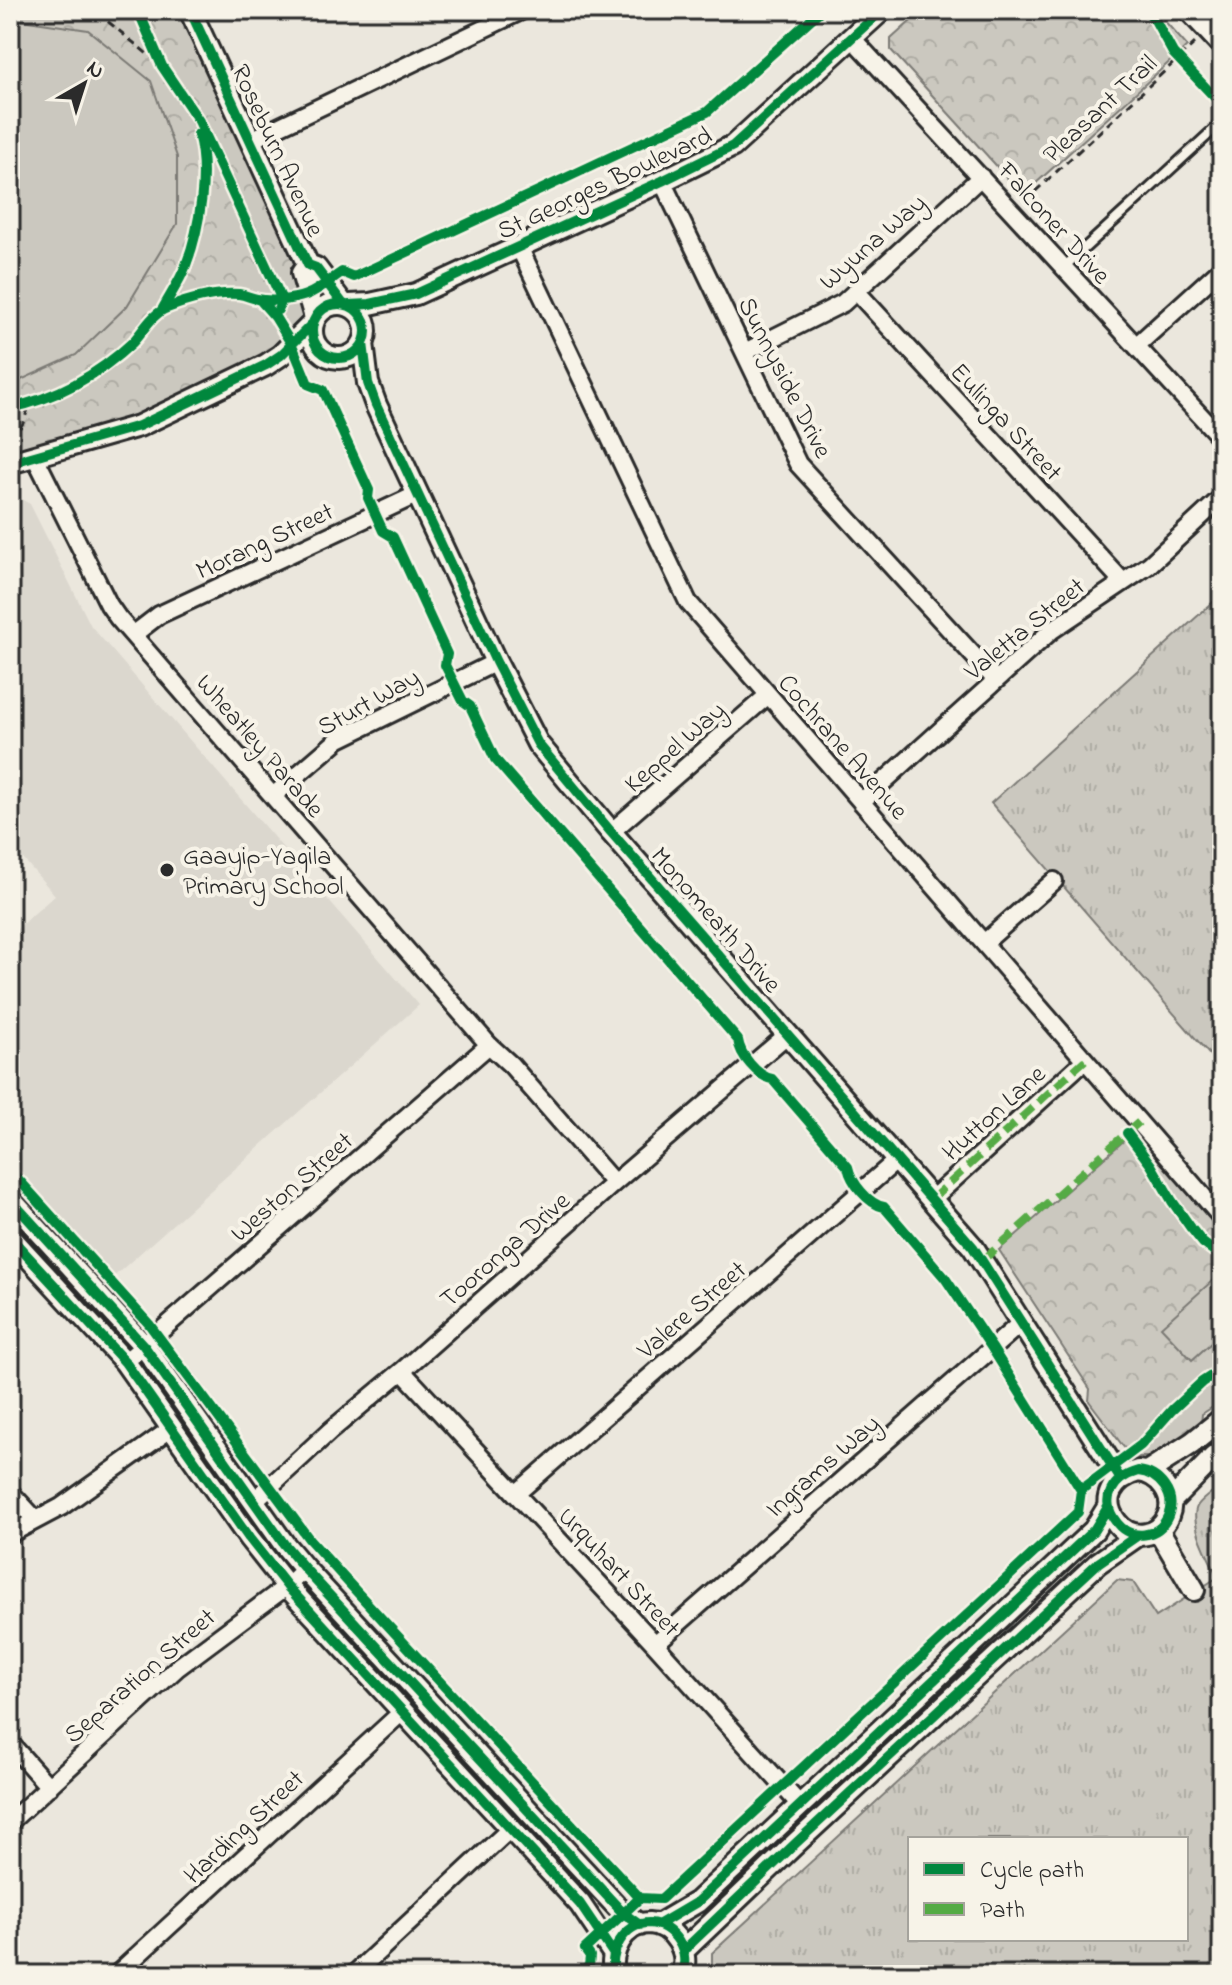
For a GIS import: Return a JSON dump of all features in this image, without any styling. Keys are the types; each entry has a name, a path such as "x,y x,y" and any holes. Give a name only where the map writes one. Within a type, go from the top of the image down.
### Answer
{"street":[{"name":"Roseburn Avenue","path":"190,10 308,265 316,268 346,304"},
{"path":"251,140 523,10"},
{"name":"St Georges Boulevard","path":"365,339 380,319 416,294 733,146 882,10"},
{"path":"1189,10 1216,38"},
{"name":"Falconer Drive","path":"851,37 1222,439"},
{"name":"Wyuna Way","path":"745,352 843,303 981,177"},
{"name":"Sunnyside Drive","path":"662,181 798,464 996,680"},
{"name":"Cochrane Avenue","path":"519,247 688,602 1222,1218"},
{"name":"Roseburn Avenue","path":"308,265 302,273 314,321"},
{"path":"1136,346 1222,268"},
{"name":"Eulinga Street","path":"857,292 1123,582"},
{"name":"St Georges Boulevard","path":"346,304 380,302 416,294"},
{"path":"10,463 139,426 266,365 281,355 322,309 331,305 346,304 363,317 365,339 351,356 306,356 266,365"},
{"path":"314,321 314,342 330,356"},
{"name":"Monomeath Drive","path":"365,339 368,383 376,405 496,662 538,744 978,1254 1120,1478"},
{"name":"Monomeath Drive","path":"330,356 346,368 376,405"},
{"name":"Wheatley Parade","path":"35,457 109,605 489,1045 511,1065 614,1183"},
{"name":"Morang Street","path":"133,635 159,615 418,494"},
{"name":"Valetta Street","path":"861,802 1052,630 1149,565 1222,497"},
{"name":"Sturt Way","path":"273,796 339,739 496,662"},
{"name":"Keppel Way","path":"611,832 767,696"},
{"path":"984,943 1054,881"},
{"name":"Tooronga Drive","path":"254,1501 330,1431 788,1034"},
{"name":"Weston Street","path":"125,1362 489,1045"},
{"name":"Hutton Lane","path":"932,1199 1085,1060"},
{"name":"Valere Street","path":"516,1494 897,1160"},
{"path":"10,1199 144,1346 305,1569 623,1913 668,1930 684,1950 686,1960 683,1974"},
{"path":"10,1237 125,1362 249,1538 287,1586 580,1904 613,1968"},
{"name":"Ingrams Way","path":"655,1644 1022,1322"},
{"name":"Urquhart Street","path":"402,1371 801,1806"},
{"path":"1147,1472 1222,1419"},
{"path":"10,1534 61,1507 172,1428"},
{"path":"1170,1502 1222,1451"},
{"path":"613,1968 625,1936 697,1902 1094,1530 1108,1507 1112,1488 1120,1478 1138,1471 1147,1472 1163,1483 1170,1502 1169,1515 1158,1529 1137,1536 1090,1571 684,1950"},
{"path":"10,1492 36,1520"},
{"path":"1108,1507 1124,1531 1137,1536"},
{"path":"1158,1529 1194,1590"},
{"name":"Separation Street","path":"10,1822 177,1668 287,1586 305,1569"},
{"name":"Harding Street","path":"116,1975 402,1712"},
{"path":"10,1743 49,1787"},
{"path":"353,1975 510,1829"}],"lane":[{"path":"1064,268 1222,122"}],"path":[{"path":"83,10 100,15 162,66"},
{"path":"151,41 169,77"},
{"path":"1176,56 1189,71"},
{"path":"12,440 23,423 30,403"}],"shaded area":[{"name":"Gaayip-Yagila Primary School","path":"12,494 30,504 91,626 419,1005 110,1280 10,1171 10,935 55,895 10,844"}],"green space":[{"path":"10,10 190,10 308,265 315,318 297,340 139,426 10,463"},
{"path":"923,10 1155,10 1187,46 1023,195 891,50 891,39"},
{"path":"10,20 88,30 151,81 177,157 177,224 127,306 76,355 10,385"},
{"path":"1222,594 1222,1069 991,803"},
{"path":"1135,1131 1222,1233 1222,1401 1202,1414 1201,1425 1149,1457 1137,1457 1126,1450 1089,1401 1090,1389 999,1250"},
{"path":"1222,1272 1222,1333 1192,1360 1161,1327"},
{"path":"1222,1484 1222,1975 716,1975 712,1971 712,1953 1117,1580 1133,1582 1156,1617 1218,1577 1198,1530 1195,1512 1200,1502"}],"marked path":[{"path":"932,1199 1085,1060"},
{"path":"983,1260 1139,1122"}],"cycle path":[{"path":"138,10 162,66 199,121 282,300 278,310"},
{"path":"190,10 308,265 316,268 343,304"},
{"path":"10,408 44,398 91,375 120,354 162,310 221,294 269,300 306,295 342,272 354,277 707,112 821,10"},
{"path":"349,305 370,304 416,294 733,146 882,10"},
{"path":"1146,10 1173,53 1222,105"},
{"path":"162,310 186,265 199,217 203,165 198,134"},
{"path":"260,300 292,345 308,384 323,390 369,490 368,498 383,531 393,537 447,654 445,665 463,701 470,706 495,759 738,1040 750,1064 772,1079 848,1167 861,1192 884,1207 945,1278 1081,1490"},
{"path":"339,304 358,312 366,331 358,350 339,358 320,350 312,331 320,312 339,304"},
{"path":"10,463 139,426 266,365 281,355 312,324"},
{"path":"363,343 368,383 376,405 496,662 538,744 973,1247 1120,1478"},
{"path":"1127,1133 1191,1228 1203,1243 1222,1257"},
{"path":"10,1170 149,1324 309,1539 640,1898"},
{"path":"10,1199 144,1346 305,1569 623,1913 640,1925"},
{"path":"10,1237 125,1362 249,1538 287,1586 580,1904 613,1953"},
{"path":"579,1975 589,1966 590,1956 585,1949 640,1898 661,1899 1078,1512 1081,1490 1141,1445 1172,1410 1202,1382 1222,1369"},
{"path":"1138,1471 1159,1481 1170,1500 1168,1516 1152,1533 1137,1534 1123,1529 1111,1514 1109,1506 1115,1484 1138,1471"},
{"path":"658,1925 697,1902 1094,1530 1108,1507"},
{"path":"684,1950 1098,1563 1137,1536"},
{"path":"615,1975 613,1958 620,1941 632,1928 649,1923 666,1929 678,1942 684,1958 681,1975"}],"place":[{"name":"Gaayip-Yagila Primary School","path":"167,870"}]}
